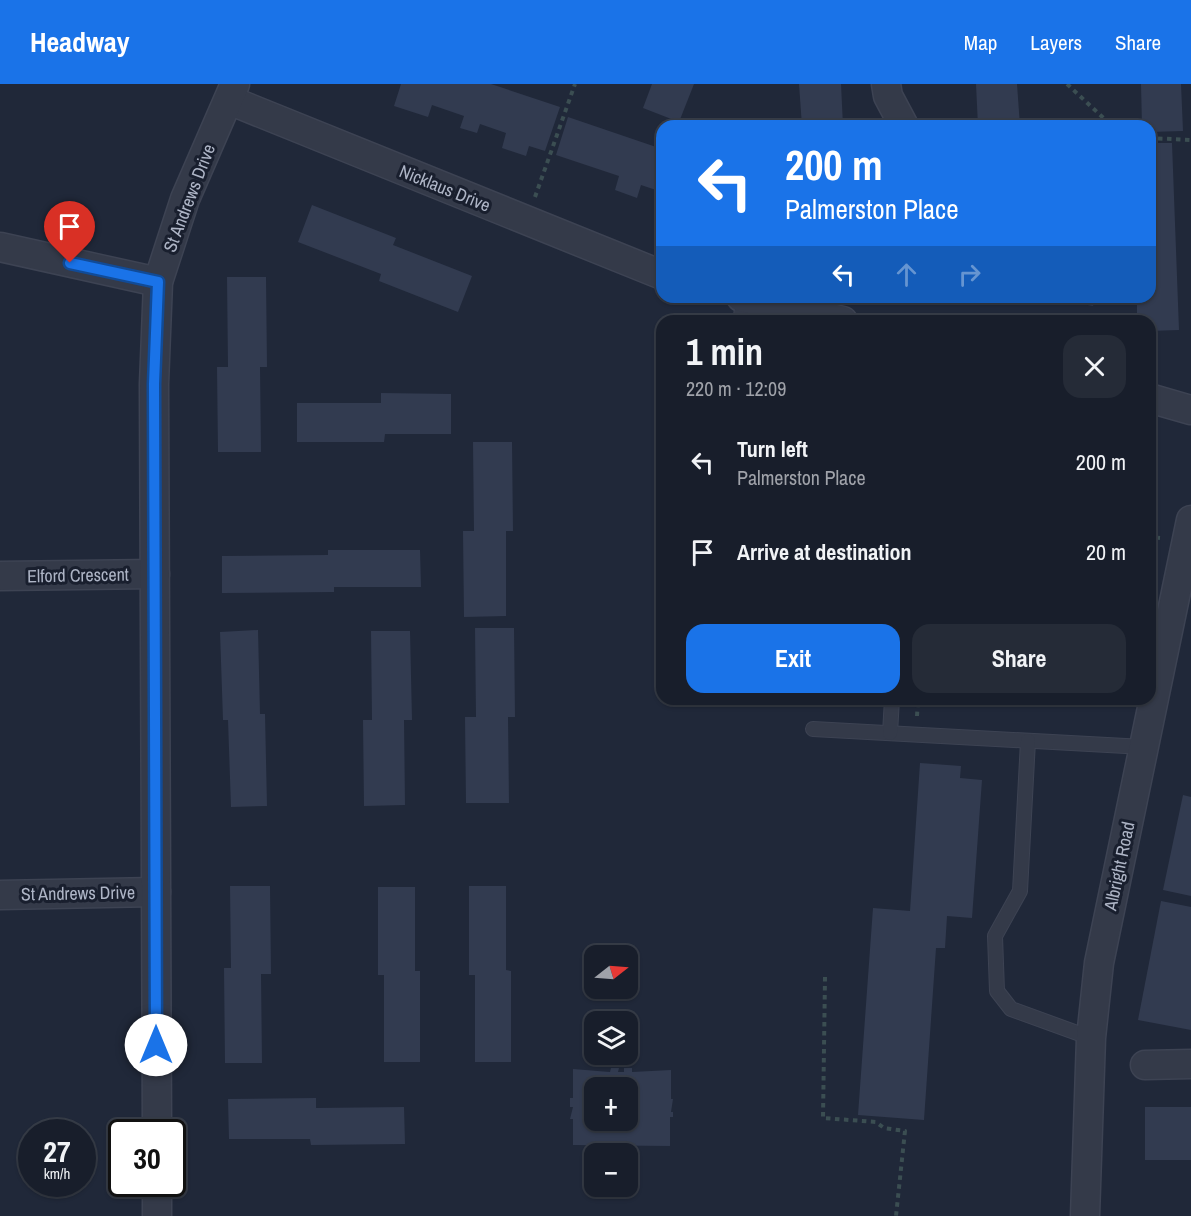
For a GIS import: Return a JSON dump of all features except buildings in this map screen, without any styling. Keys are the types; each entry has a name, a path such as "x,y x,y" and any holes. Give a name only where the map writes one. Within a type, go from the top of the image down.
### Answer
{"street":[{"path":"886,84 888,96 901,120"},
{"name":"Nicklaus Drive","path":"232,92 527,221 656,273"},
{"name":"St Andrews Drive","path":"157,1119 154,384 158,282 185,199 232,92"},
{"path":"0,248 158,282"},
{"path":"768,303 818,315"},
{"path":"1156,400 1191,410"},
{"name":"Albright Road","path":"1085,1216 1090,1038 1099,963 1144,747 1181,623 1191,520"},
{"name":"Elford Crescent","path":"0,576 155,574"},
{"name":"St Andrews Drive","path":"0,895 156,892"},
{"path":"1145,1065 1191,1064"},
{"path":"157,1197 157,1216"}],"lane":[{"path":"890,733 892,705"},
{"path":"813,729 1144,747"},
{"path":"1028,741 1020,891 996,936 997,991 1011,1010 1090,1038"}],"path":[{"path":"527,221 575,84"},
{"path":"1067,84 1106,120"},
{"path":"1156,138 1191,140"},
{"path":"825,976 823,1118 876,1122 884,1128 905,1131 896,1216"}],"route":[{"path":"70,263 158,282 154,384 156,1045"}]}
